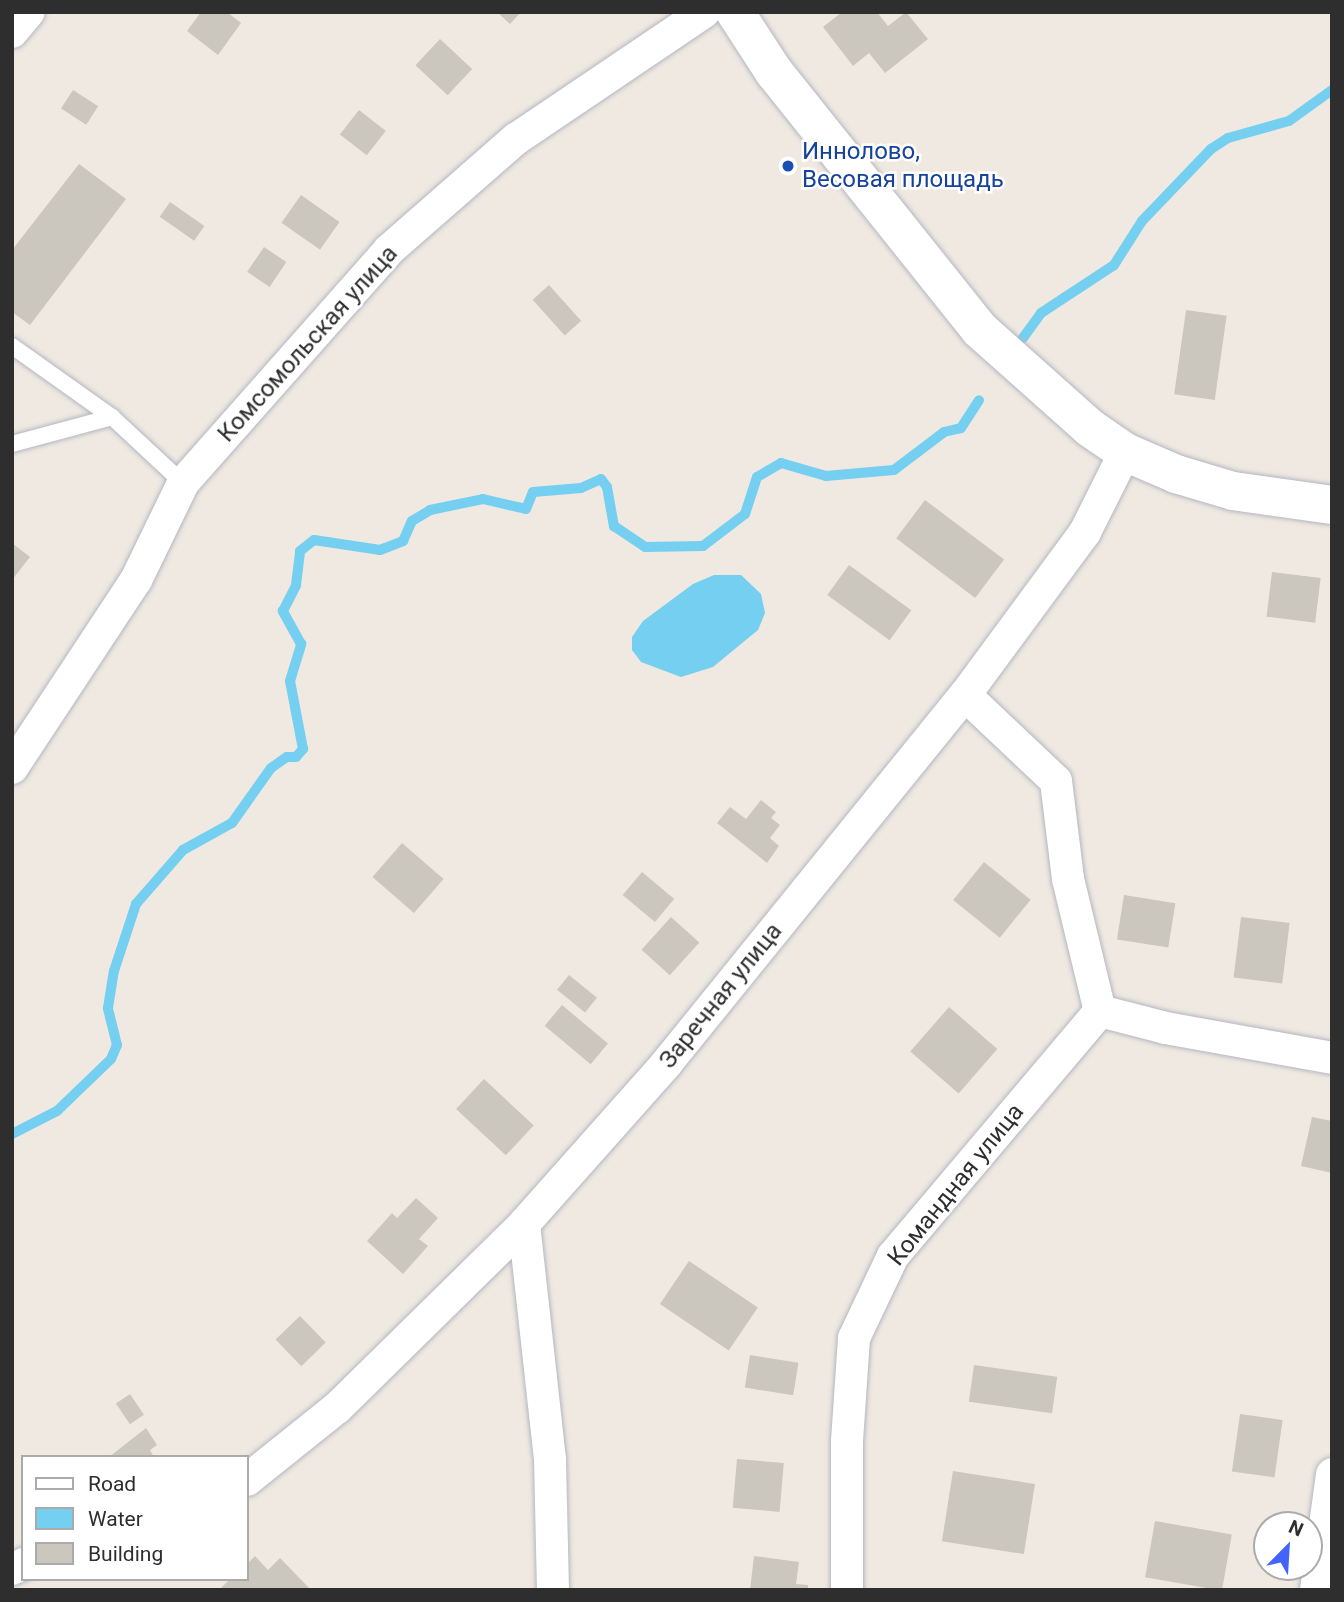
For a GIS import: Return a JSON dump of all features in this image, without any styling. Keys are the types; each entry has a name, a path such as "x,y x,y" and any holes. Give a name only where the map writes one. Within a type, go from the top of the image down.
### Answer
{"main road":[{"path":"735,12 774,72 979,329 1045,390 1125,452 1233,491 1332,505"}],"street":[{"path":"12,32 29,12"},
{"name":"Комсомольская улица","path":"12,768 136,580 183,483 389,250 516,139 704,12"},
{"name":"Заречная улица","path":"248,1479 337,1408 524,1224 666,1065 965,695 1085,532 1125,452"},
{"path":"965,695 1056,781 1068,879 1100,1011 1166,1028 1332,1058"},
{"name":"Командная улица","path":"847,1590 846,1441 854,1338 893,1256 1100,1011"},
{"path":"524,1224 550,1459 553,1590"},
{"path":"1316,1590 1332,1474"}],"lane":[{"path":"12,346 112,417 183,483"},
{"path":"12,444 112,417"}],"water":[{"path":"714,575 741,575 761,594 765,613 758,630 713,667 681,677 641,662 632,650 632,637 643,621 693,584"}],"building":[{"path":"201,12 227,12 241,23 218,55 187,31"},
{"path":"497,12 521,12 510,24"},
{"path":"842,12 877,12 888,26 906,12 928,39 885,73 869,53 853,66 823,27"},
{"path":"440,39 472,69 448,95 415,65"},
{"path":"73,90 98,106 86,125 61,108"},
{"path":"359,110 386,131 367,155 340,134"},
{"path":"79,164 126,199 30,325 12,312 12,250"},
{"path":"301,195 340,222 320,250 281,223"},
{"path":"170,202 204,226 194,241 160,217"},
{"path":"264,247 286,262 270,287 247,272"},
{"path":"549,285 581,321 565,335 533,300"},
{"path":"1186,310 1227,316 1215,400 1174,394"},
{"path":"925,500 1004,560 975,598 896,538"},
{"path":"12,543 30,557 12,580"},
{"path":"849,565 911,610 890,640 827,595"},
{"path":"1272,572 1321,578 1315,623 1267,617"},
{"path":"761,800 776,812 771,818 780,825 770,838 779,846 767,863 717,823 730,807 746,819"},
{"path":"402,843 444,879 414,913 372,877"},
{"path":"984,862 1031,900 1000,938 953,900"},
{"path":"642,872 674,899 655,922 623,895"},
{"path":"1124,895 1175,903 1168,948 1117,939"},
{"path":"671,917 699,942 670,975 642,950"},
{"path":"1241,917 1290,923 1282,984 1234,978"},
{"path":"569,975 597,998 585,1012 557,990"},
{"path":"562,1005 608,1044 591,1064 545,1026"},
{"path":"949,1007 997,1049 959,1094 910,1052"},
{"path":"484,1079 534,1125 506,1155 456,1109"},
{"path":"1312,1117 1332,1121 1332,1173 1301,1166"},
{"path":"416,1198 438,1218 419,1239 428,1246 403,1274 367,1241 392,1213 397,1218"},
{"path":"689,1261 758,1307 729,1351 660,1304"},
{"path":"300,1316 326,1343 301,1366 276,1340"},
{"path":"750,1355 798,1363 793,1395 745,1388"},
{"path":"974,1365 1057,1377 1052,1413 969,1402"},
{"path":"130,1394 144,1415 130,1424 116,1404"},
{"path":"1240,1414 1283,1420 1275,1477 1232,1471"},
{"path":"146,1428 157,1445 150,1450 153,1455 112,1455"},
{"path":"737,1459 784,1463 780,1512 733,1508"},
{"path":"953,1471 1035,1484 1024,1554 942,1541"},
{"path":"1155,1521 1232,1535 1222,1590 1145,1577"},
{"path":"255,1556 268,1570 280,1558 311,1590 219,1590 228,1581 248,1581 248,1563"},
{"path":"754,1556 799,1562 796,1584 808,1585 808,1590 750,1590"}],"waterway":[{"path":"1023,338 1041,313 1114,265 1142,221 1211,149 1228,138 1289,121 1332,90"},
{"path":"12,1134 57,1111 111,1059 117,1045 108,1008 114,971 136,904 183,850 232,823 271,768 287,757 296,757 303,749 290,681 301,644 283,611 296,585 300,551 314,540 380,550 403,541 412,521 430,510 483,499 526,509 533,492 581,488 601,479 607,487 614,526 645,547 703,546 745,514 757,477 781,463 826,476 894,470 944,432 961,428 979,400"}],"place":[{"name":"Иннолово, Весовая площадь","path":"788,166"}]}
